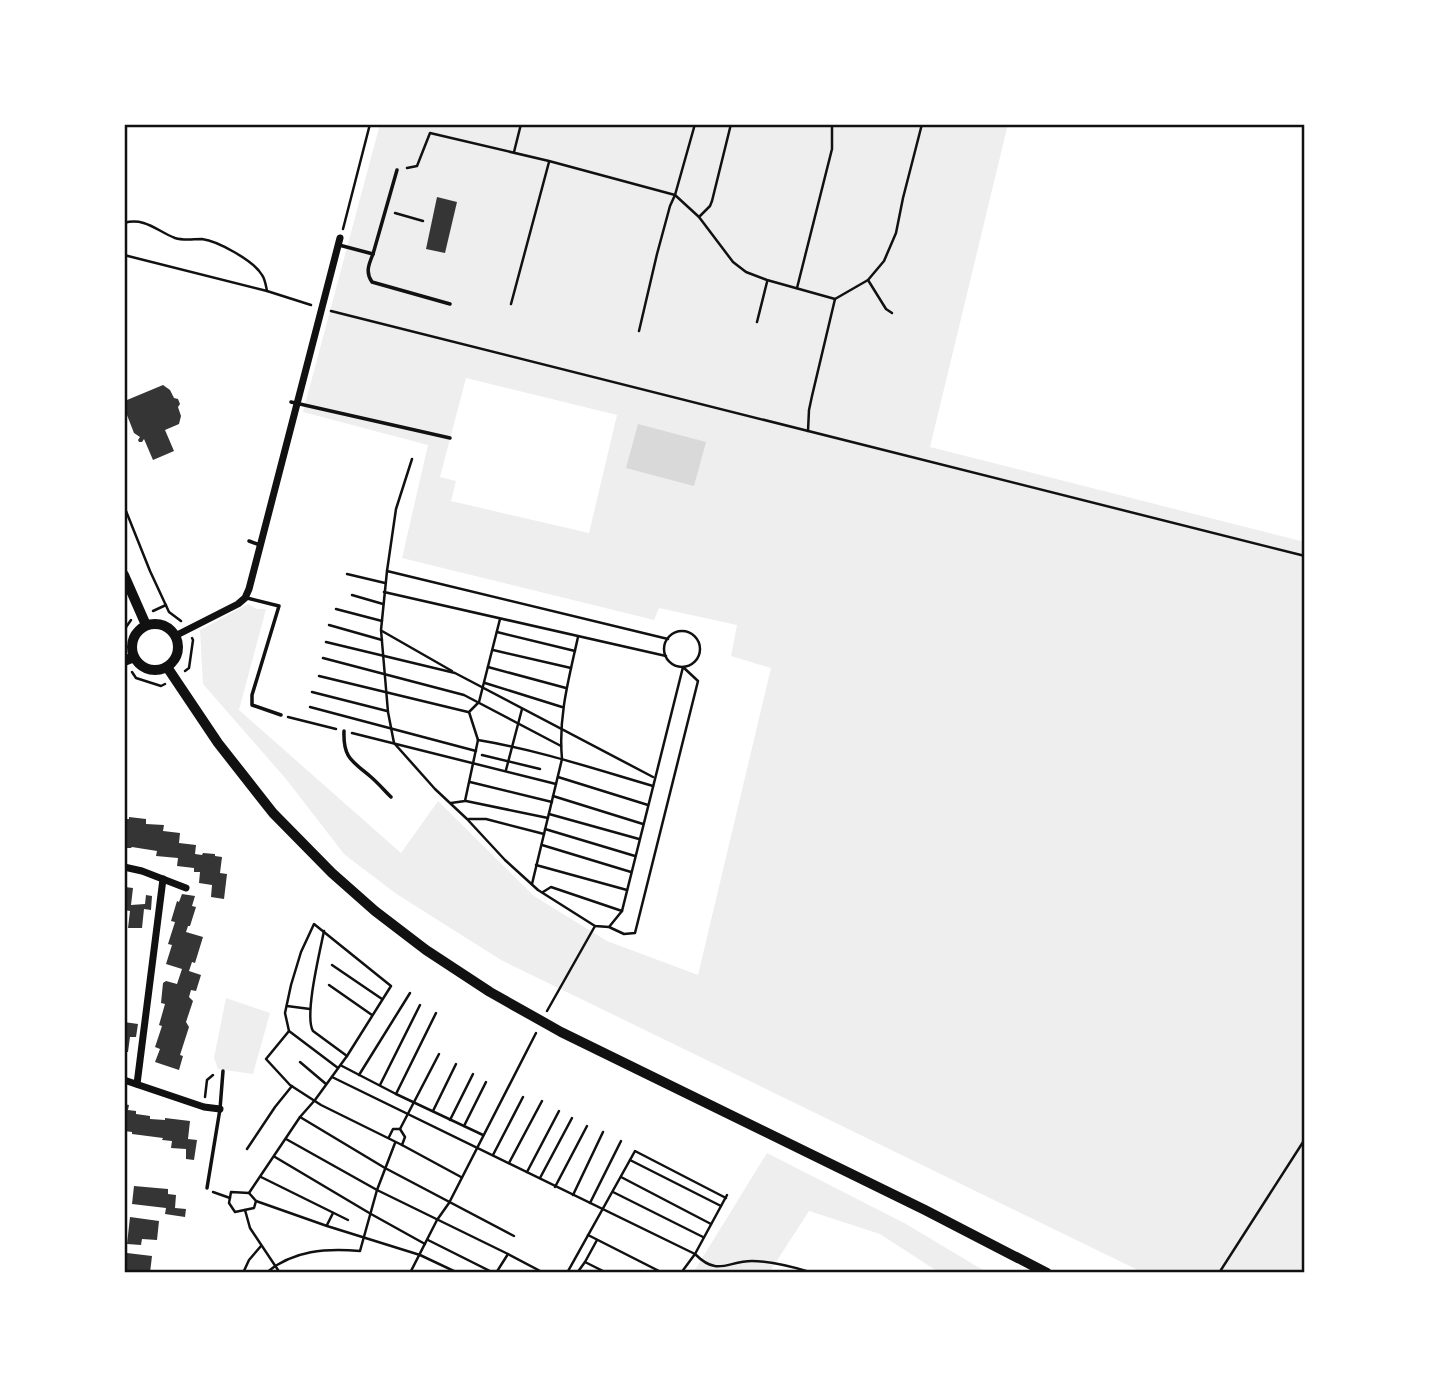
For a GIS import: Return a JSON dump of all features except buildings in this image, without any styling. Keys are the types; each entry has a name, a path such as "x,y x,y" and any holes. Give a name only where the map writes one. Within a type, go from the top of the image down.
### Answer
{"main road":[{"path":"124,575 146,625"},
{"path":"160,624 171,630 175,636 177,653 167,667 159,670 145,668 129,659 135,635 146,625 160,624"},
{"path":"167,667 218,743 273,813 331,873 374,911 426,950 490,992 561,1032 925,1210 1047,1273"}],"street":[{"path":"175,636 238,604 249,589 279,476 294,402 323,309 340,241"},
{"path":"124,867 186,888"},
{"path":"138,1084 163,879"},
{"path":"124,1080 204,1107 219,1109"}],"lane":[{"path":"397,170 368,277 372,282 450,304"},
{"path":"340,241 373,254"},
{"path":"294,402 450,438"},
{"path":"270,474 279,476"},
{"path":"249,541 261,545"},
{"path":"245,598 279,606 251,705 281,715"},
{"path":"344,732 345,752 353,763 373,778 391,797"},
{"path":"207,1189 219,1109 220,1070"}],"path":[{"path":"340,241 370,124"},
{"path":"514,152 521,124"},
{"path":"639,331 660,242 695,124"},
{"path":"699,217 712,201 731,124"},
{"path":"797,288 832,149 832,124"},
{"path":"808,431 811,397 835,299 867,280 884,261 896,233 922,124"},
{"path":"397,170 417,166 430,133 514,152 675,195 699,217 733,262 746,272 835,299"},
{"path":"511,304 549,161"},
{"path":"385,210 423,221"},
{"path":"124,223 141,222 183,240 213,241 251,262 263,275 267,291"},
{"path":"124,255 267,291 323,309 1305,556"},
{"path":"757,323 767,280"},
{"path":"867,280 886,309 892,313"},
{"path":"412,459 396,509 381,630 388,712 394,743 505,860 542,892 595,926 609,927 624,934 635,933 698,681 683,667 673,664 664,650 668,639 684,631 698,641 700,653 694,663 683,667"},
{"path":"124,506 166,605"},
{"path":"387,570 668,639"},
{"path":"347,574 385,583"},
{"path":"384,592 666,656"},
{"path":"352,595 383,604"},
{"path":"336,609 382,621"},
{"path":"469,712 479,702 500,620"},
{"path":"329,625 382,640"},
{"path":"381,630 483,689 655,778"},
{"path":"497,632 575,651"},
{"path":"532,884 562,759 562,707 578,637"},
{"path":"326,642 455,673"},
{"path":"493,650 572,668"},
{"path":"323,658 464,695 561,746"},
{"path":"488,667 566,688"},
{"path":"609,927 622,911 683,667"},
{"path":"319,676 469,712"},
{"path":"485,683 562,707"},
{"path":"313,692 388,712"},
{"path":"310,707 476,751"},
{"path":"505,771 522,709"},
{"path":"465,800 478,740 469,712"},
{"path":"281,715 556,784"},
{"path":"478,740 562,759 653,786"},
{"path":"482,755 540,769"},
{"path":"558,777 648,805"},
{"path":"469,782 552,802"},
{"path":"553,796 643,824"},
{"path":"451,803 465,800 548,816 639,839"},
{"path":"467,819 486,820 545,832 635,856"},
{"path":"541,845 631,872"},
{"path":"537,865 627,890"},
{"path":"542,892 551,887 622,911"},
{"path":"250,1193 300,1117 315,1100 326,1084 332,1077 339,1067 347,1056 391,986 314,924 301,952 285,1013 289,1031 339,1067 483,1135"},
{"path":"560,986 595,926"},
{"path":"324,931 309,1025 313,1031 347,1056"},
{"path":"332,965 382,999"},
{"path":"329,985 372,1015"},
{"path":"359,1075 410,993"},
{"path":"380,1085 420,1005"},
{"path":"287,1006 310,1009"},
{"path":"396,1094 436,1013"},
{"path":"289,1031 266,1059 292,1086 321,1105 462,1178"},
{"path":"400,1129 439,1054"},
{"path":"416,1273 411,1272 522,1059"},
{"path":"300,1062 326,1084"},
{"path":"433,1111 456,1065"},
{"path":"204,1107 207,1080 220,1070"},
{"path":"450,1120 473,1074"},
{"path":"332,1077 695,1254 704,1263 728,1266 749,1261 784,1265 813,1273"},
{"path":"464,1126 486,1082"},
{"path":"247,1149 292,1086"},
{"path":"493,1155 523,1097"},
{"path":"509,1163 542,1101"},
{"path":"527,1172 559,1111"},
{"path":"300,1117 385,1168 514,1236"},
{"path":"540,1178 572,1118"},
{"path":"555,1187 587,1126"},
{"path":"388,1139 393,1129 400,1129"},
{"path":"400,1129 405,1137 402,1145"},
{"path":"573,1195 603,1132"},
{"path":"286,1139 377,1190 544,1273"},
{"path":"1219,1273 1305,1139"},
{"path":"590,1203 621,1141"},
{"path":"266,1273 275,1265 314,1250 360,1251 377,1190 396,1143"},
{"path":"567,1273 635,1151 727,1196 695,1254 681,1273"},
{"path":"275,1157 425,1244"},
{"path":"630,1159 721,1206"},
{"path":"261,1177 348,1220"},
{"path":"621,1178 711,1224"},
{"path":"207,1189 230,1198"},
{"path":"250,1193 231,1192 229,1203 235,1212 254,1208 256,1201"},
{"path":"613,1192 703,1237"},
{"path":"250,1193 256,1201 420,1255 458,1273"},
{"path":"246,1210 250,1228 280,1273"},
{"path":"327,1226 333,1213"},
{"path":"588,1235 663,1273"},
{"path":"577,1273 597,1238"},
{"path":"428,1240 495,1273 508,1254"},
{"path":"243,1273 249,1260 261,1246"},
{"path":"585,1262 607,1273"}],"shaded area":[{"path":"380,124 1008,124 930,447 1305,542 1305,1273 1144,1273 501,960 395,893 344,854 286,779 203,684 200,630 248,604 257,609 266,609 239,710 401,853 438,801 534,896 607,941 698,975 771,668 731,656 737,625 659,608 654,620 402,558 428,445 303,412","holes":["466,378 617,415 589,533 451,501 456,481 440,477"]},
{"path":"638,424 706,442 694,486 626,468"},
{"path":"226,998 270,1013 253,1074 218,1069 214,1058"},
{"path":"767,1153 906,1224 988,1273 940,1273 880,1234 809,1211 769,1273 693,1273"}]}
